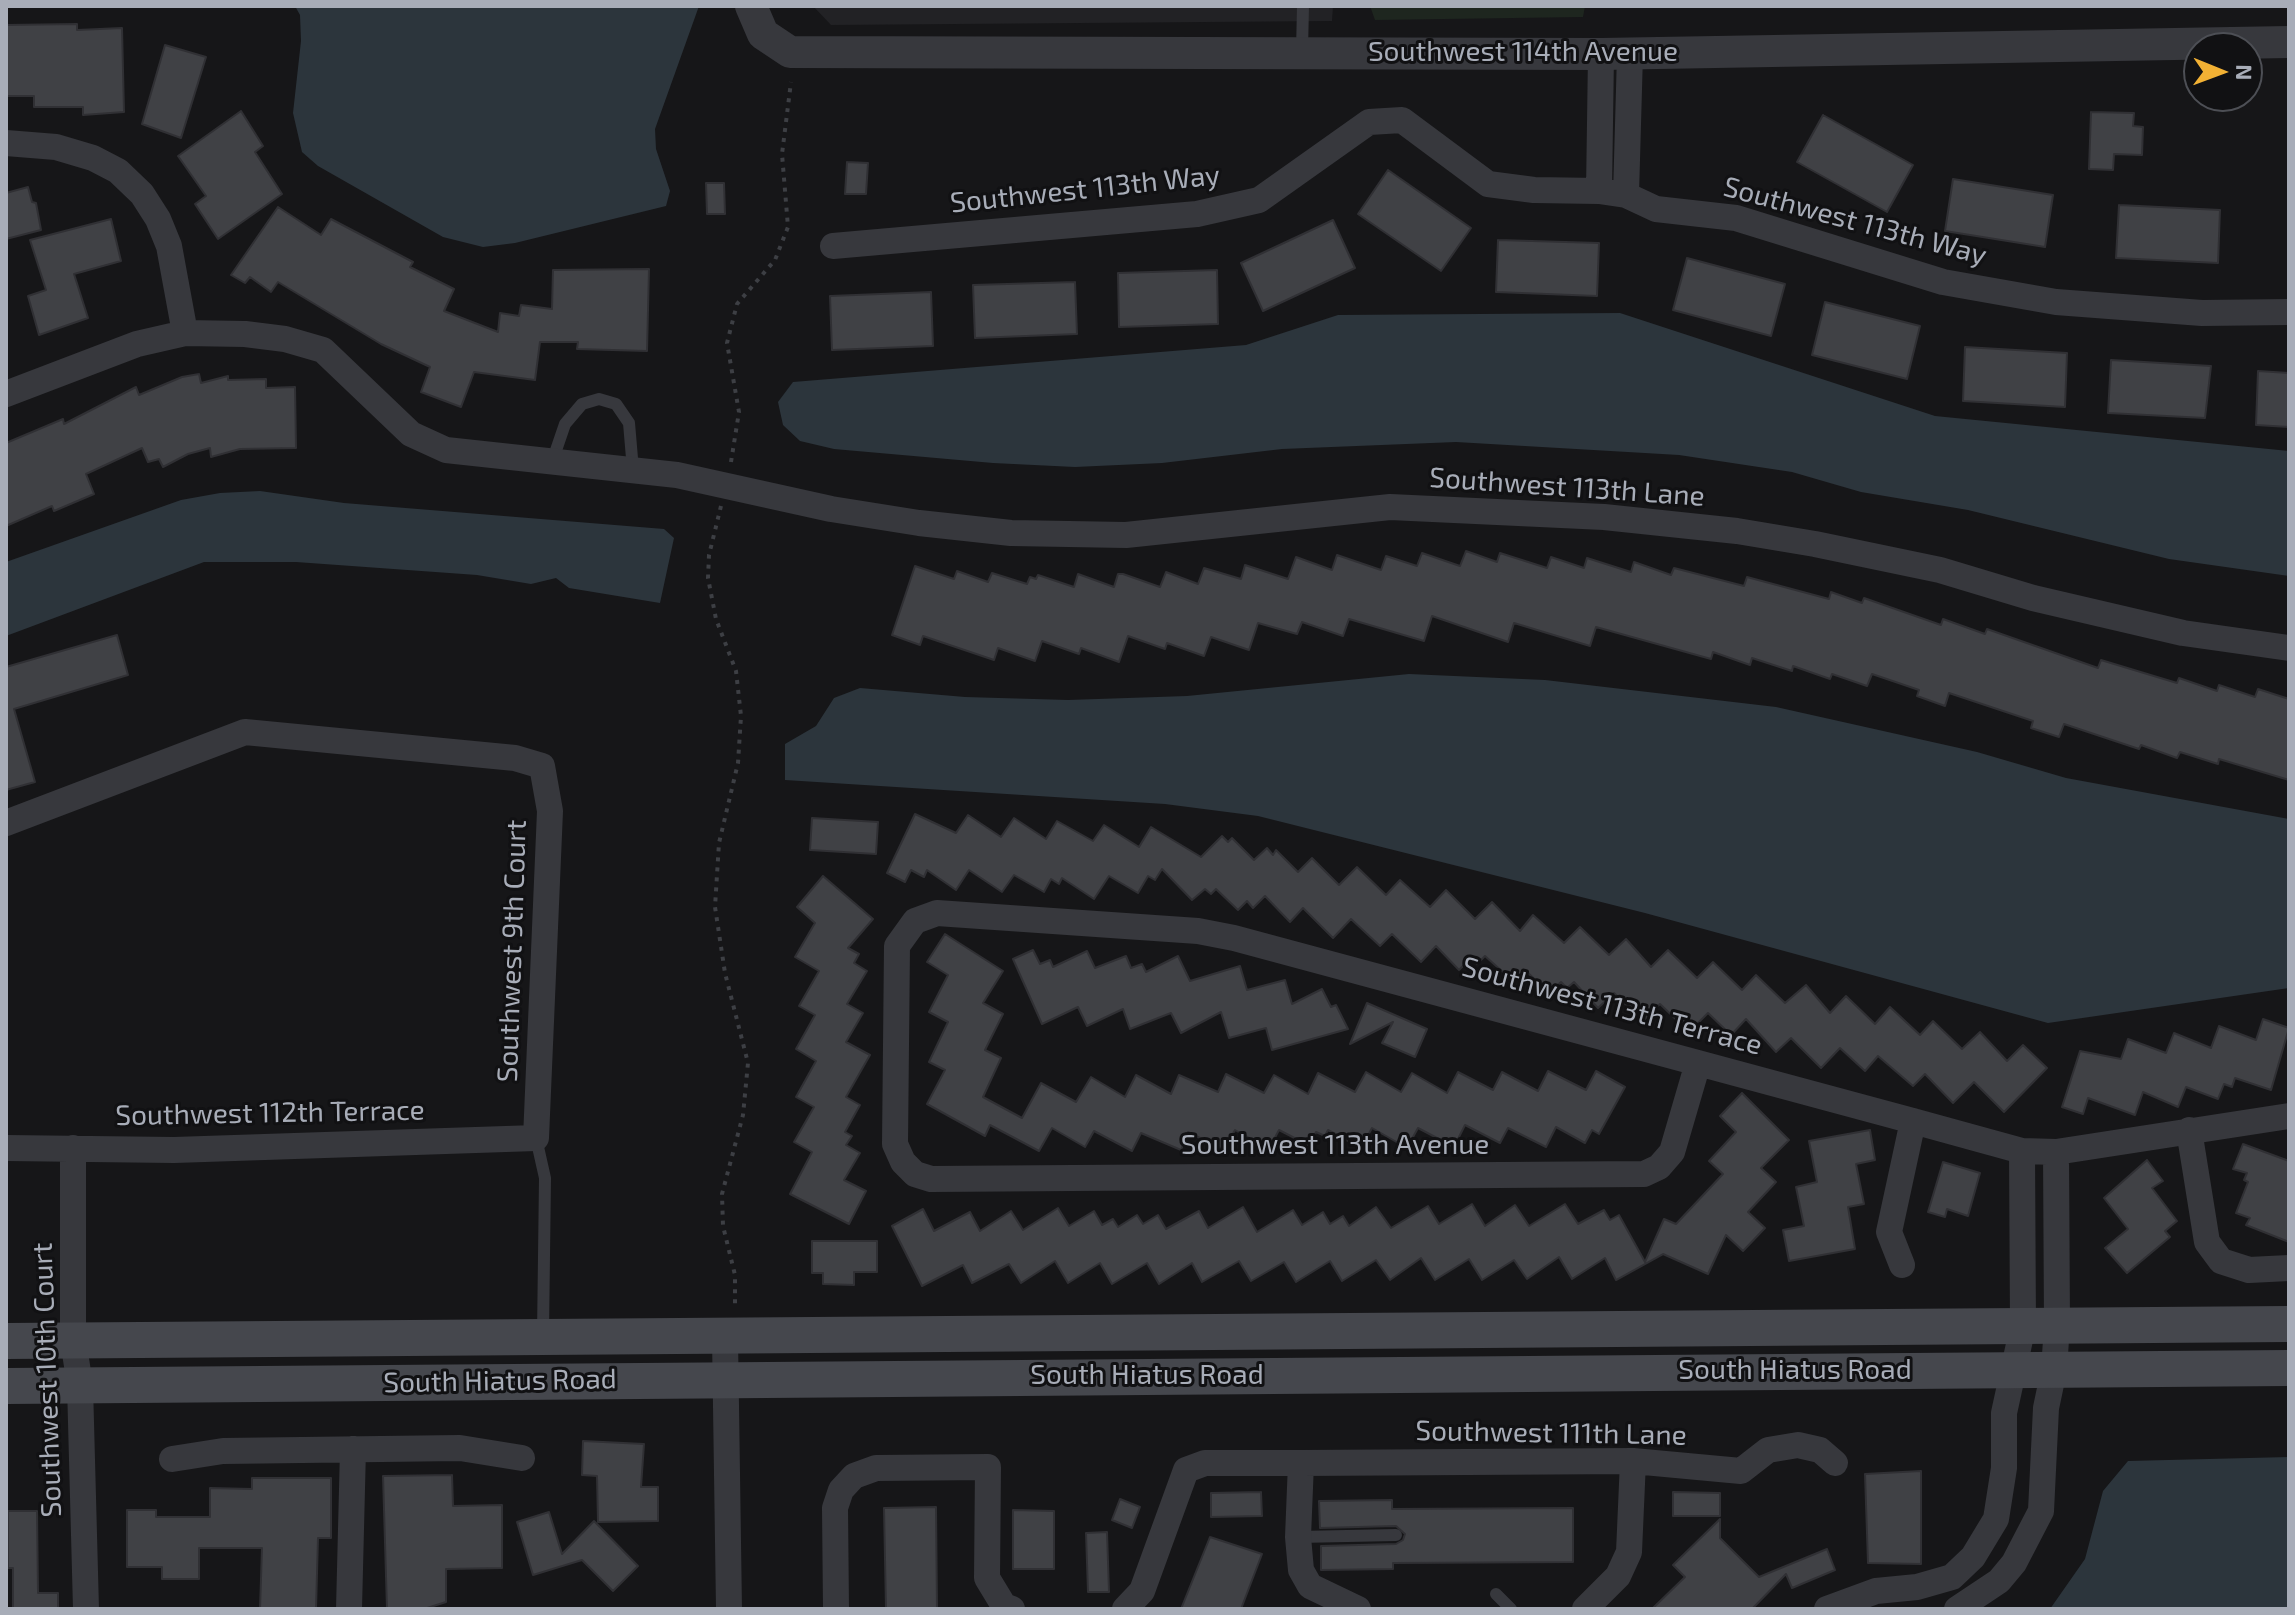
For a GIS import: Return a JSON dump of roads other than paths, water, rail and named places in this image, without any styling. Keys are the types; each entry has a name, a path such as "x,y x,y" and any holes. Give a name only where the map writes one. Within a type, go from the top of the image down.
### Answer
{"main road":[{"name":"South Hiatus Road","path":"6,1341 543,1337 730,1323 2289,1324"},
{"name":"South Hiatus Road","path":"6,1386 2289,1368"}],"street":[{"name":"Southwest 114th Avenue","path":"757,20 790,52 1615,54 2289,42"},
{"path":"1599,191 1615,54"},
{"path":"1615,54 1626,195"},
{"name":"Southwest 113th Way","path":"833,246 1209,211 1259,200 1369,122 1402,120 1488,184 1626,195 1656,209 1736,218 1943,282 2056,302 2202,313 2289,312"},
{"path":"6,143 56,147 93,158 118,171 142,194 158,219 169,246 185,333"},
{"path":"6,394 137,344 185,333 272,337 323,350 411,434 446,450 633,470"},
{"name":"Southwest 113th Lane","path":"633,470 726,484 831,509 1011,533 1126,535 1390,507 1604,517 1815,544 1940,570 2033,598 2183,633 2289,648"},
{"name":"Southwest 9th Court","path":"6,823 245,732 515,758 542,766 550,811 536,1138"},
{"name":"Southwest 113th Terrace","path":"903,1162 895,1144 893,1123 897,946 915,921 937,913 1198,931 2022,1151 2056,1152 2289,1116"},
{"name":"Southwest 113th Avenue","path":"903,1162 915,1174 931,1179 1644,1174 1659,1167 1672,1152 1698,1063"},
{"path":"1902,1265 1889,1232 1913,1121"},
{"path":"2189,1130 2207,1242 2221,1261 2249,1270 2289,1268"},
{"name":"Southwest 112th Terrace","path":"6,1148 174,1150 536,1138"},
{"name":"Southwest 10th Court","path":"73,1148 73,1340 80,1385 86,1609"},
{"path":"1957,1609 1999,1581 2035,1528 2044,1496 2046,1408 2054,1370 2040,1326 2022,1151"},
{"path":"1827,1609 1876,1591 1917,1587 1952,1577 1973,1557 1989,1534 2001,1498 2004,1413 2014,1369 2040,1326 2056,1152"},
{"path":"729,1609 724,1378 730,1323"},
{"name":"Southwest 111th Lane","path":"1125,1609 1142,1591 1186,1470 1205,1463 1633,1461 1741,1471 1768,1450 1798,1445 1820,1450 1835,1463"},
{"path":"172,1459 223,1451 460,1448 522,1458"},
{"path":"349,1609 353,1449"},
{"path":"1585,1609 1618,1576 1629,1552 1633,1461"},
{"path":"1301,1463 1298,1537 1301,1570 1310,1586 1358,1609"},
{"path":"836,1609 835,1508 841,1490 854,1476 876,1468 988,1467 987,1578 1004,1606 1012,1609"}],"lane":[{"path":"1302,51 1303,6"},
{"path":"552,462 565,424 582,404 599,399 616,404 629,423 633,470"},
{"path":"536,1138 545,1178 543,1337"},
{"path":"1298,1537 1396,1535"},
{"path":"1496,1594 1511,1609"}]}
